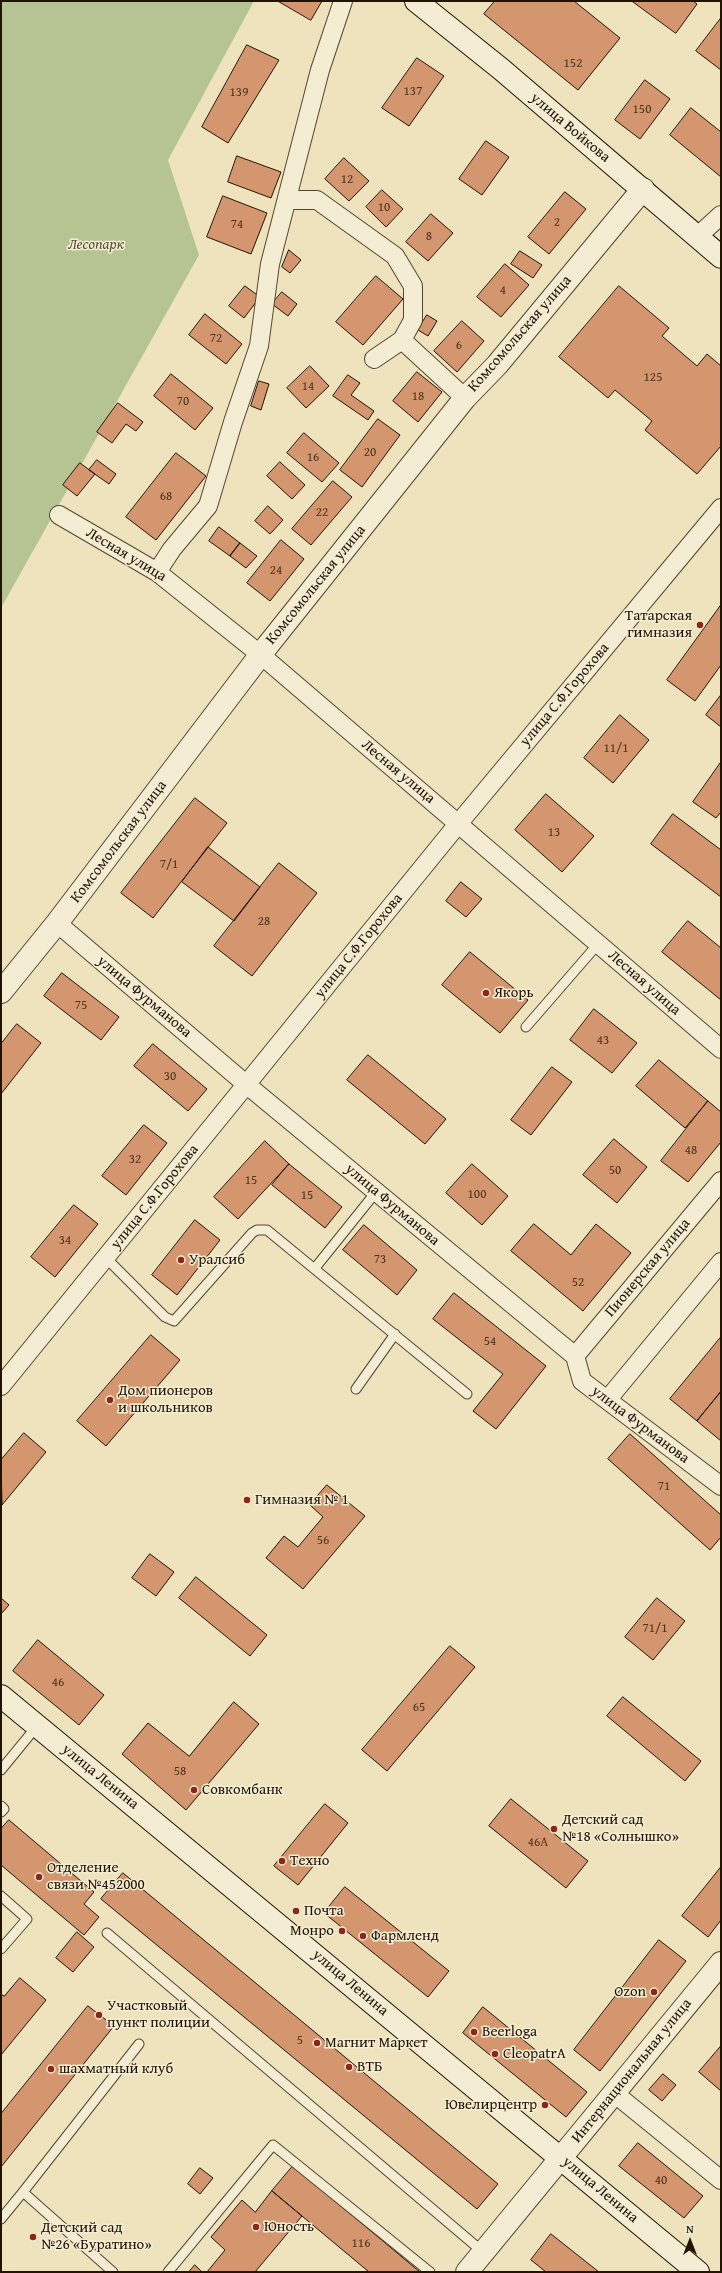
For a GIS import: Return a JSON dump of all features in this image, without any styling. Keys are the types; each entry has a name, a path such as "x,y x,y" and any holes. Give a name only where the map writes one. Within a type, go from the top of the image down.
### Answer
{"street":[{"path":"157,572 172,549 208,506 233,422 259,346 270,264 320,70 342,1"},
{"name":"улица Войкова","path":"416,1 720,253"},
{"name":"Комсомольская улица","path":"1,992 57,923 261,655 466,398 497,364 642,189"},
{"path":"287,200 318,200 395,256 413,286 413,320 402,340 374,359"},
{"path":"698,236 721,215"},
{"path":"402,340 466,398"},
{"name":"улица С.Ф.Горохова","path":"1,1386 458,824 721,508"},
{"name":"Лесная улица","path":"59,515 157,572 261,655 721,1049"},
{"name":"улица Фурманова","path":"57,923 247,1085 575,1356 582,1381 608,1399 721,1486"},
{"name":"Пионерская улица","path":"575,1356 721,1180"},
{"path":"608,1399 721,1262"},
{"name":"улица Ленина","path":"1,1696 698,2272"},
{"name":"Интернациональная улица","path":"467,2272 721,1963"},
{"path":"614,2093 721,2180"}],"lane":[{"path":"526,1027 598,944"},
{"path":"315,1268 376,1192"},
{"path":"106,1258 170,1321 177,1320 257,1230 272,1232 467,1394"},
{"path":"356,1389 395,1334"},
{"path":"1,1770 38,1726"},
{"path":"1,1806 4,1809 1,1812"},
{"path":"1,1896 27,1919 1,1949"},
{"path":"107,1933 483,2252"},
{"path":"1,2219 139,2044"},
{"path":"168,2272 273,2145 430,2272"},
{"path":"23,2192 113,2272"}],"green space":[{"name":"Лесопарк","path":"1,1 254,1 168,160 199,255 1,608"}],"building":[{"path":"278,1 322,1 311,20"},
{"path":"495,1 574,1 620,38 578,90 484,14"},
{"path":"632,1 693,1 697,4 676,33"},
{"path":"721,18 721,70 696,51"},
{"path":"247,45 279,60 228,143 202,127"},
{"path":"417,58 444,76 409,126 382,108"},
{"path":"645,80 670,99 640,139 615,120"},
{"path":"691,108 721,132 721,177 670,135"},
{"path":"486,141 509,157 482,195 459,179"},
{"path":"237,156 281,172 271,198 228,182"},
{"path":"344,158 369,181 349,201 325,179"},
{"path":"382,190 403,209 386,227 366,207"},
{"path":"565,192 586,209 549,254 528,237"},
{"path":"223,196 267,213 251,254 207,237"},
{"path":"431,214 453,233 428,261 406,242"},
{"path":"289,250 301,260 290,273 282,267"},
{"path":"520,251 542,265 533,278 511,264"},
{"path":"505,264 529,285 501,317 477,297"},
{"path":"376,276 403,299 363,345 336,322"},
{"path":"245,286 260,297 244,318 229,306"},
{"path":"619,286 669,328 662,336 697,366 707,354 721,366 721,446 697,474 645,430 652,421 615,390 608,398 559,357"},
{"path":"282,292 297,304 288,316 272,304"},
{"path":"205,314 242,344 226,364 189,335"},
{"path":"427,315 437,321 428,336 418,330"},
{"path":"462,321 484,341 457,372 434,351"},
{"path":"310,366 329,386 306,408 287,388"},
{"path":"417,372 442,392 418,422 393,401"},
{"path":"171,374 213,408 195,430 154,396"},
{"path":"348,375 360,383 351,395 374,411 368,420 333,396"},
{"path":"259,381 269,384 261,410 251,406"},
{"path":"118,403 143,422 136,431 126,424 112,443 97,432"},
{"path":"378,419 400,435 362,487 340,470"},
{"path":"304,433 339,463 322,482 287,453"},
{"path":"176,453 206,476 156,540 126,517"},
{"path":"97,460 116,474 109,484 89,470"},
{"path":"280,462 305,485 292,499 267,476"},
{"path":"80,463 95,474 77,496 63,485"},
{"path":"333,481 352,497 311,545 292,529"},
{"path":"268,506 283,520 270,534 255,521"},
{"path":"219,527 240,543 230,556 209,541"},
{"path":"281,540 304,559 270,601 247,583"},
{"path":"240,543 257,556 246,568 230,556"},
{"path":"721,605 721,665 695,701 667,680"},
{"path":"721,695 721,727 706,715"},
{"path":"620,715 649,740 613,783 584,758"},
{"path":"721,762 721,812 716,818 693,802"},
{"path":"546,794 594,836 562,872 515,830"},
{"path":"195,798 227,823 153,918 121,893"},
{"path":"673,814 721,850 721,897 651,844"},
{"path":"208,847 260,887 234,921 182,882"},
{"path":"279,863 317,893 252,976 214,946"},
{"path":"461,882 482,899 466,917 446,901"},
{"path":"688,921 721,948 721,1000 662,952"},
{"path":"470,952 528,1000 500,1033 442,985"},
{"path":"62,973 119,1017 101,1040 44,996"},
{"path":"594,1009 637,1043 612,1073 570,1040"},
{"path":"17,1024 41,1043 1,1094 1,1044"},
{"path":"153,1044 207,1089 188,1111 134,1066"},
{"path":"368,1055 446,1119 425,1144 347,1080"},
{"path":"659,1060 708,1101 685,1128 636,1086"},
{"path":"552,1067 572,1082 531,1135 511,1120"},
{"path":"708,1101 721,1112 721,1142 688,1182 661,1161"},
{"path":"144,1125 167,1143 126,1195 102,1176"},
{"path":"614,1139 647,1167 617,1203 583,1175"},
{"path":"265,1141 289,1164 238,1219 214,1197"},
{"path":"289,1164 342,1207 325,1228 272,1185"},
{"path":"472,1164 508,1196 482,1225 446,1193"},
{"path":"74,1205 98,1224 55,1277 31,1257"},
{"path":"195,1220 220,1240 177,1295 152,1275"},
{"path":"534,1224 571,1255 596,1224 631,1253 583,1311 511,1251"},
{"path":"364,1225 417,1270 397,1295 343,1250"},
{"path":"454,1293 546,1366 496,1429 473,1411 503,1374 433,1319"},
{"path":"151,1335 180,1360 106,1446 77,1421"},
{"path":"721,1337 721,1391 697,1421 670,1399"},
{"path":"721,1392 721,1441 697,1421"},
{"path":"24,1433 46,1452 2,1505 1,1460"},
{"path":"630,1434 721,1515 721,1537 710,1550 608,1459"},
{"path":"327,1485 365,1516 303,1589 266,1558 284,1536 298,1547 323,1517 310,1505"},
{"path":"150,1554 174,1572 156,1596 132,1578"},
{"path":"196,1577 267,1635 250,1656 179,1598"},
{"path":"1,1598 9,1605 1,1614"},
{"path":"657,1598 685,1621 653,1660 625,1637"},
{"path":"38,1640 104,1695 79,1725 13,1671"},
{"path":"450,1646 475,1667 387,1771 362,1750"},
{"path":"623,1697 701,1761 685,1781 607,1716"},
{"path":"234,1702 259,1724 186,1810 122,1754 148,1723 189,1756"},
{"path":"511,1799 588,1861 566,1888 489,1826"},
{"path":"325,1804 348,1823 298,1885 274,1866"},
{"path":"9,1820 94,1892 84,1904 99,1917 84,1935 1,1865 1,1829"},
{"path":"721,1867 721,1920 708,1937 682,1916"},
{"path":"123,1873 498,2184 477,2209 101,1899"},
{"path":"345,1887 449,1971 428,1997 324,1913"},
{"path":"77,1932 94,1947 73,1972 56,1958"},
{"path":"659,1940 686,1961 600,2071 574,2050"},
{"path":"20,1978 46,2000 1,2055 1,1994 4,1996"},
{"path":"88,2006 114,2026 1,2167 1,2114"},
{"path":"483,2007 587,2092 566,2117 463,2033"},
{"path":"721,2046 721,2091 699,2072"},
{"path":"663,2074 676,2085 662,2101 649,2090"},
{"path":"638,2143 703,2196 684,2218 619,2166"},
{"path":"293,2166 420,2272 369,2272 272,2191"},
{"path":"200,2168 213,2178 200,2194 188,2184"},
{"name":"Юность","path":"272,2191 302,2216 255,2272 207,2272 225,2250 211,2237 242,2200 255,2212"},
{"path":"551,2234 599,2272 546,2272 531,2260"},
{"path":"195,2265 202,2272 189,2272"}],"place":[{"name":"Татарская гимназия","path":"700,625"},
{"name":"Якорь","path":"486,993"},
{"name":"Уралсиб","path":"181,1260"},
{"name":"Дом пионеров и школьников","path":"110,1400"},
{"name":"Гимназия № 1","path":"247,1500"},
{"name":"Совкомбанк","path":"194,1790"},
{"name":"Детский сад №18 «Солнышко»","path":"554,1829"},
{"name":"Техно","path":"282,1861"},
{"name":"Отделение связи №452000","path":"39,1877"},
{"name":"Почта","path":"296,1911"},
{"name":"Монро","path":"342,1931"},
{"name":"Фармленд","path":"363,1936"},
{"name":"Ozon","path":"654,1992"},
{"name":"Участковый пункт полиции","path":"99,2015"},
{"name":"Beerloga","path":"474,2032"},
{"name":"Магнит Маркет","path":"317,2043"},
{"name":"CleopatrA","path":"495,2054"},
{"name":"ВТБ","path":"349,2067"},
{"name":"шахматный клуб","path":"51,2069"},
{"name":"Ювелирцентр","path":"545,2105"},
{"name":"Юность","path":"256,2227"},
{"name":"Детский сад №26 «Буратино»","path":"33,2237"}]}
